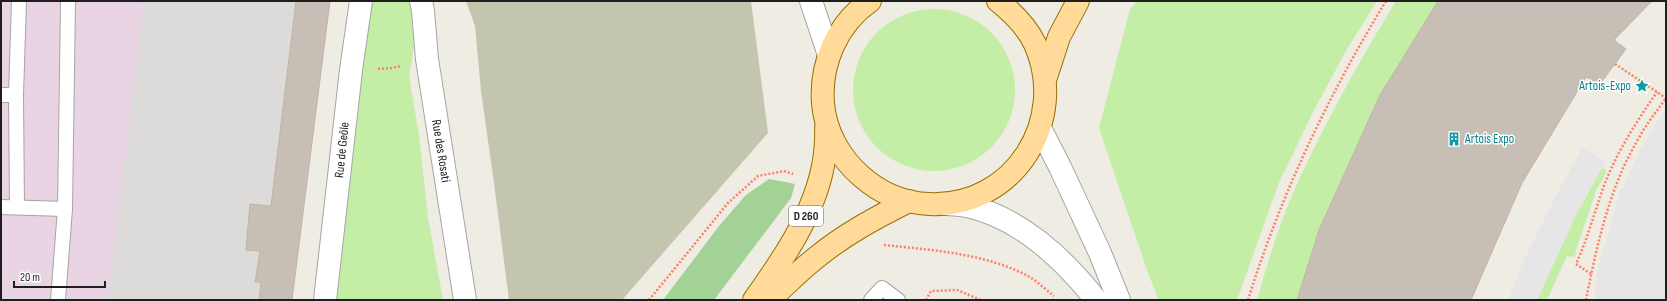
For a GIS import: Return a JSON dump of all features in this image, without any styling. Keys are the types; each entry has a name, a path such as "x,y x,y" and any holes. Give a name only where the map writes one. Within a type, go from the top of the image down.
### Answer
{"main road":[{"path":"870,1 846,23 836,38 829,55 824,71 823,88 823,104 826,121 834,142 853,169 867,182 882,192 923,204 945,204 974,197 1000,183 1021,162 1032,146 1040,128 1045,105 1045,81 1041,62 1030,36 1016,17 998,1"},
{"path":"1045,81 1059,37 1078,1"},
{"name":"D 260","path":"754,300 802,222 817,191 825,161 827,140 826,121"},
{"path":"769,300 817,257 860,227 909,201"}],"street":[{"name":"Rue de Geôle","path":"325,300 351,70 361,1"},
{"name":"Rue des Rosati","path":"421,1 424,11 427,59 465,300"},
{"path":"811,1 829,55"},
{"path":"1040,128 1100,253 1119,300"},
{"path":"945,204 967,206 985,212 1026,233 1071,271 1096,300"}],"lane":[{"path":"18,207 16,95 19,1"},
{"path":"58,300 65,209 68,1"},
{"path":"1,95 16,95"},
{"path":"1,207 65,209"},
{"path":"871,300 882,288 898,300"}],"path":[{"path":"1248,300 1264,249 1314,132 1386,1"},
{"path":"351,70 392,68 427,59"},
{"path":"1586,300 1602,228 1617,182 1640,136 1666,98 1615,64"},
{"path":"1591,274 1576,264 1584,248 1592,219 1616,158 1630,131 1657,92"},
{"path":"648,300 728,203 758,176 784,171 804,178 817,191"},
{"path":"860,227 882,245 951,252 999,264 1026,274 1060,300"},
{"path":"926,300 930,291 957,290 982,300"}],"shaded area":[{"path":"1,1 144,1 108,300 1,300"},
{"path":"144,1 329,1 292,300 108,300"},
{"path":"466,1 751,1 768,133 622,300 509,300 481,91 475,26"},
{"path":"1666,108 1666,300 1594,300 1597,271 1619,196 1640,150"},
{"path":"1582,148 1606,161 1575,217 1537,300 1508,300 1524,260 1549,209"}],"green space":[{"path":"366,1 412,1 417,28 409,76 419,135 428,218 443,300 337,300"},
{"path":"1138,1 1377,1 1347,49 1314,110 1278,185 1237,300 1159,300 1148,273 1099,128 1130,9"},
{"path":"1396,1 1438,1 1380,95 1319,230 1297,300 1257,300 1279,228 1312,152 1338,101"},
{"path":"926,9 942,9 965,15 985,27 997,39 1009,59 1015,82 1015,98 1009,121 997,141 985,153 965,165 942,171 926,171 903,165 883,153 871,141 859,121 853,98 853,82 859,59 871,39 883,27 903,15"},
{"path":"1601,168 1605,169 1606,173 1596,191 1575,257 1567,256 1547,300 1537,300 1575,217"},
{"path":"769,179 795,184 791,198 714,300 663,300 719,226 746,195"}],"building":[{"path":"296,1 330,1 292,300 259,300 261,282 255,282 260,251 246,250 250,204 271,206"},
{"name":"Artois Expo","path":"1438,1 1652,1 1614,40 1626,49 1600,84 1586,77 1522,183 1471,300 1297,300 1319,230 1380,95"}],"place":[{"name":"Artois-Expo","path":"1642,86"},
{"name":"Artois Expo","path":"1454,139"}]}
